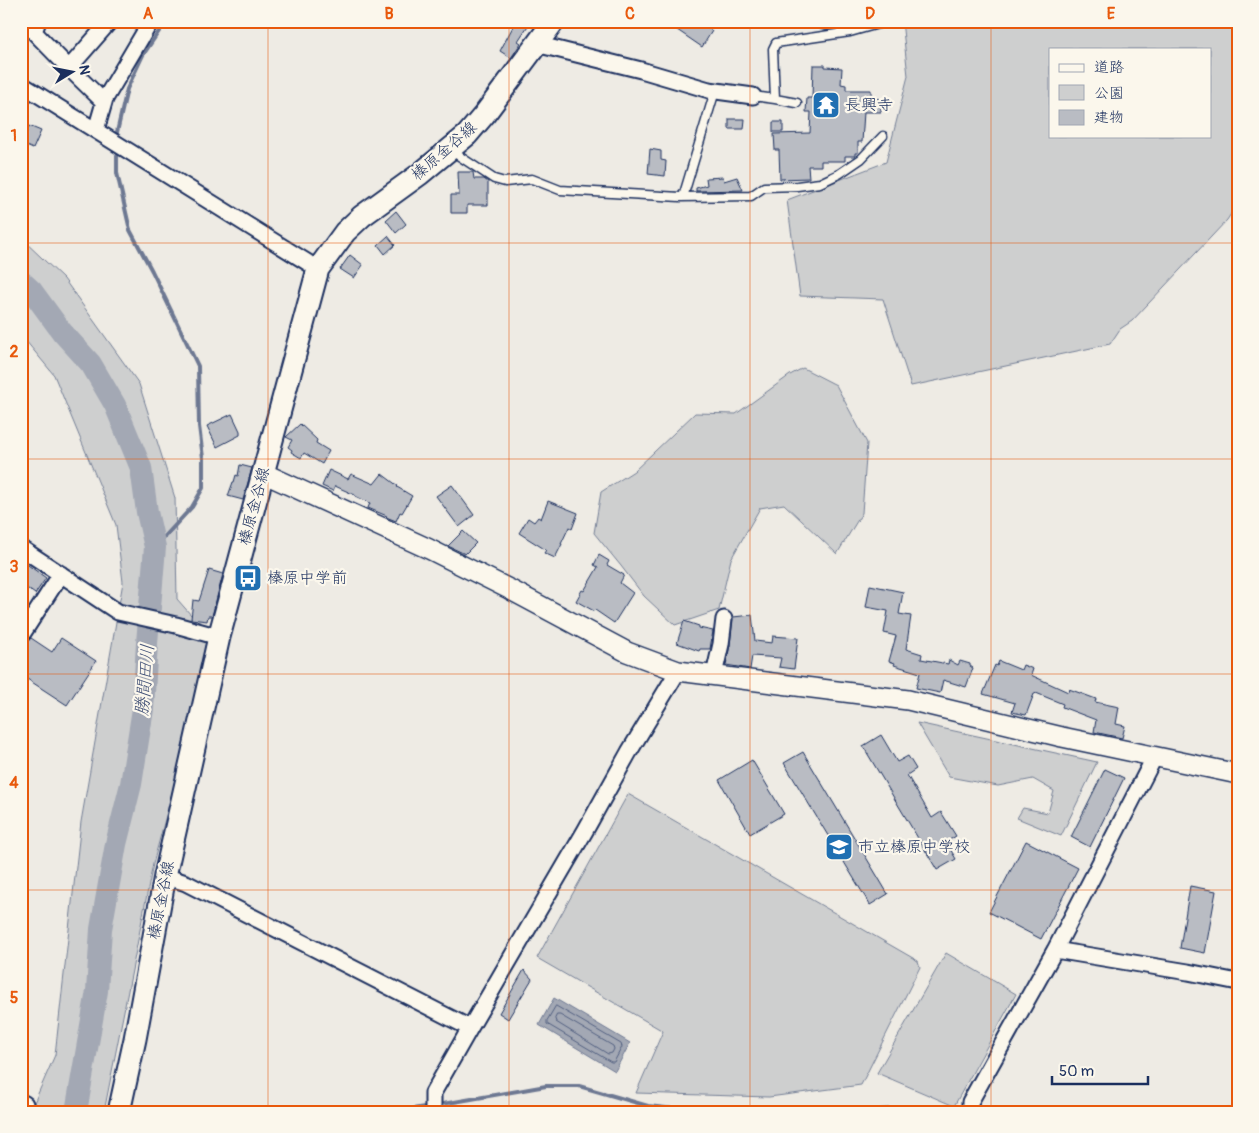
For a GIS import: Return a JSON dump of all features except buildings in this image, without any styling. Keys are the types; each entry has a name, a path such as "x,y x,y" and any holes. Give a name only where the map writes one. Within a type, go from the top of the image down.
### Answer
{"main road":[{"name":"榛原金谷線","path":"119,1112 135,1039 165,876 219,637 318,269 345,232 356,222 420,174 467,135 554,21"}],"street":[{"path":"70,68 110,21"},
{"path":"96,130 104,102 126,61 151,21"},
{"path":"32,25 70,68 104,102"},
{"path":"536,44 641,70 715,91 753,96"},
{"path":"21,84 318,269"},
{"path":"263,474 446,558 509,589 627,652 678,671 908,700 1062,737 1236,772"},
{"path":"21,548 118,612 219,637"},
{"path":"21,636 61,574"},
{"path":"714,675 724,619"},
{"path":"433,1104 433,1093 624,760 678,671"},
{"path":"970,1112 970,1102 1055,950 1155,756"},
{"path":"165,876 186,883 470,1028"},
{"path":"1055,950 1238,982"}],"lane":[{"path":"775,99 773,49 776,43 850,32 888,21"},
{"path":"683,197 715,91"},
{"path":"753,96 797,103"},
{"path":"449,150 494,178 504,182 532,179 560,190 683,197 751,196 764,187 820,183 861,159 883,136"}],"green space":[{"path":"902,21 1238,21 1238,203 1227,220 1132,321 1120,329 1110,344 911,386 883,299 800,296 787,200 886,162 908,76"},
{"path":"21,238 64,279 139,384 175,498 177,599 213,640 153,864 104,1112 30,1112 55,1055 81,822 123,582 116,525 54,375 21,335"},
{"path":"803,368 836,385 867,443 862,513 837,554 784,504 760,508 731,559 719,610 675,625 644,596 594,533 601,492 634,471 695,413 736,414 790,375"},
{"path":"917,723 1097,762 1061,836 1017,818 1023,808 1048,813 1054,791 1033,779 998,786 949,777"},
{"path":"628,794 918,961 920,967 861,1085 769,1097 636,1093 663,1031 537,958"},
{"path":"946,953 1016,994 954,1106 877,1073"}],"water":[{"path":"554,998 630,1043 615,1071 539,1025"}],"waterway":[{"path":"117,138 127,89 143,55 166,21"},
{"path":"117,156 117,173 130,230 198,366 203,488 192,507 155,547"},
{"name":"勝間田川","path":"21,281 32,291 62,332 91,364 115,405 141,468 147,512 155,547 143,709 131,784 116,844 101,929 97,991 76,1112"},
{"path":"437,1105 546,1086 579,1086 648,1106 702,1112"},
{"path":"396,1112 430,1106"},
{"path":"850,1112 894,1109 923,1112"},
{"path":"1130,1112 1178,1109 1238,1110"}],"place":[{"name":"長興寺","path":"826,105"},
{"name":"榛原中学前","path":"248,578"},
{"name":"市立榛原中学校","path":"839,847"}]}
